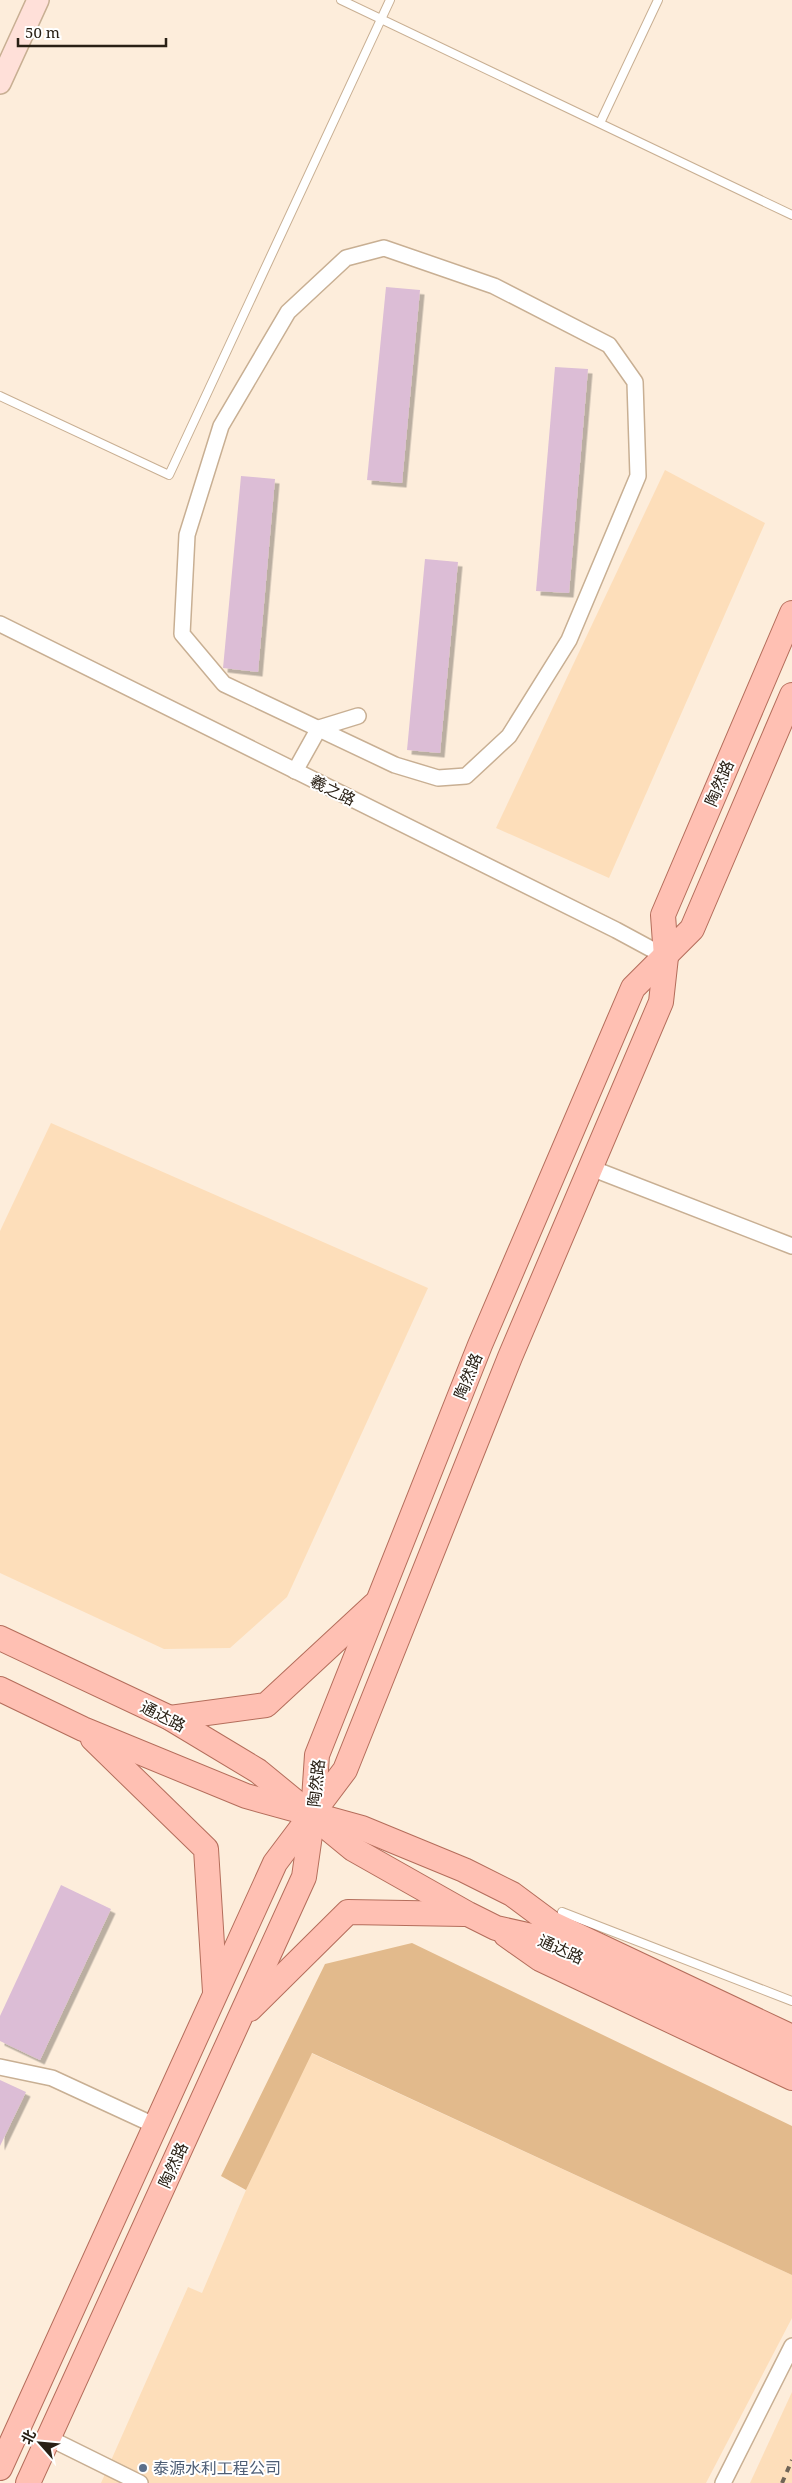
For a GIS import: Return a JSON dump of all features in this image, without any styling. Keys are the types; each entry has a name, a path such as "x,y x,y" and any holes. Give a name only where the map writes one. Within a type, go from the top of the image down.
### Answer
{"main road":[{"name":"陶然路","path":"0,2468 275,1863 346,1770 510,1357 661,1002 666,957 664,915 792,613"},
{"name":"陶然路","path":"28,2483 304,1877 313,1814 317,1755 480,1345 633,988 692,929 792,694"},
{"path":"170,1718 266,1705 379,1601"},
{"name":"通达路","path":"0,1638 170,1718 258,1771 313,1814 353,1849 468,1914 496,1928 545,1939 792,2058"},
{"name":"通达路","path":"0,1689 83,1729 246,1796 362,1828 464,1870 512,1894 551,1923 792,2038"},
{"path":"83,1729 206,1849 215,1995"},
{"path":"512,1894 562,1912 792,2023"},
{"path":"239,2019 348,1912 468,1914"},
{"path":"496,1928 540,1958 792,2078"}],"street":[{"path":"0,83 38,0"},
{"path":"319,728 395,765 438,778 466,776 509,736 570,640 638,476 635,382 609,345 494,286 384,248 346,258 288,312 221,426 187,535 182,634 224,684 319,728 358,716"},
{"name":"羲之路","path":"0,624 616,930 666,957"},
{"path":"296,771 319,728"},
{"path":"591,1168 792,1246"},
{"path":"0,2067 52,2078 156,2126"},
{"path":"723,2483 792,2346"},
{"path":"49,2438 140,2483"}],"lane":[{"path":"341,0 792,215"},
{"path":"0,396 169,475 390,0"},
{"path":"600,123 658,0"},
{"path":"562,1912 792,2001"}],"shaded area":[{"path":"665,470 765,523 609,878 496,828"},
{"path":"51,1123 428,1288 287,1597 230,1648 164,1649 0,1573 0,1231"},
{"path":"412,1943 792,2126 792,2275 312,2053 246,2190 221,2176 325,1964"},
{"path":"311,2053 792,2275 792,2318 706,2483 101,2483 188,2287 202,2293 246,2190"},
{"path":"792,2392 792,2483 750,2483"}],"building":[{"path":"386,287 420,290 402,483 367,480"},
{"path":"555,367 588,369 569,593 536,591"},
{"path":"241,476 275,479 258,672 223,668"},
{"path":"425,559 458,562 440,753 407,750"},
{"path":"61,1885 111,1909 40,2060 0,2041 0,2016"},
{"path":"0,2080 26,2092 0,2146"}],"railway":[{"path":"782,2483 792,2460"}],"place":[{"name":"泰源水利工程公司","path":"143,2468"}]}
